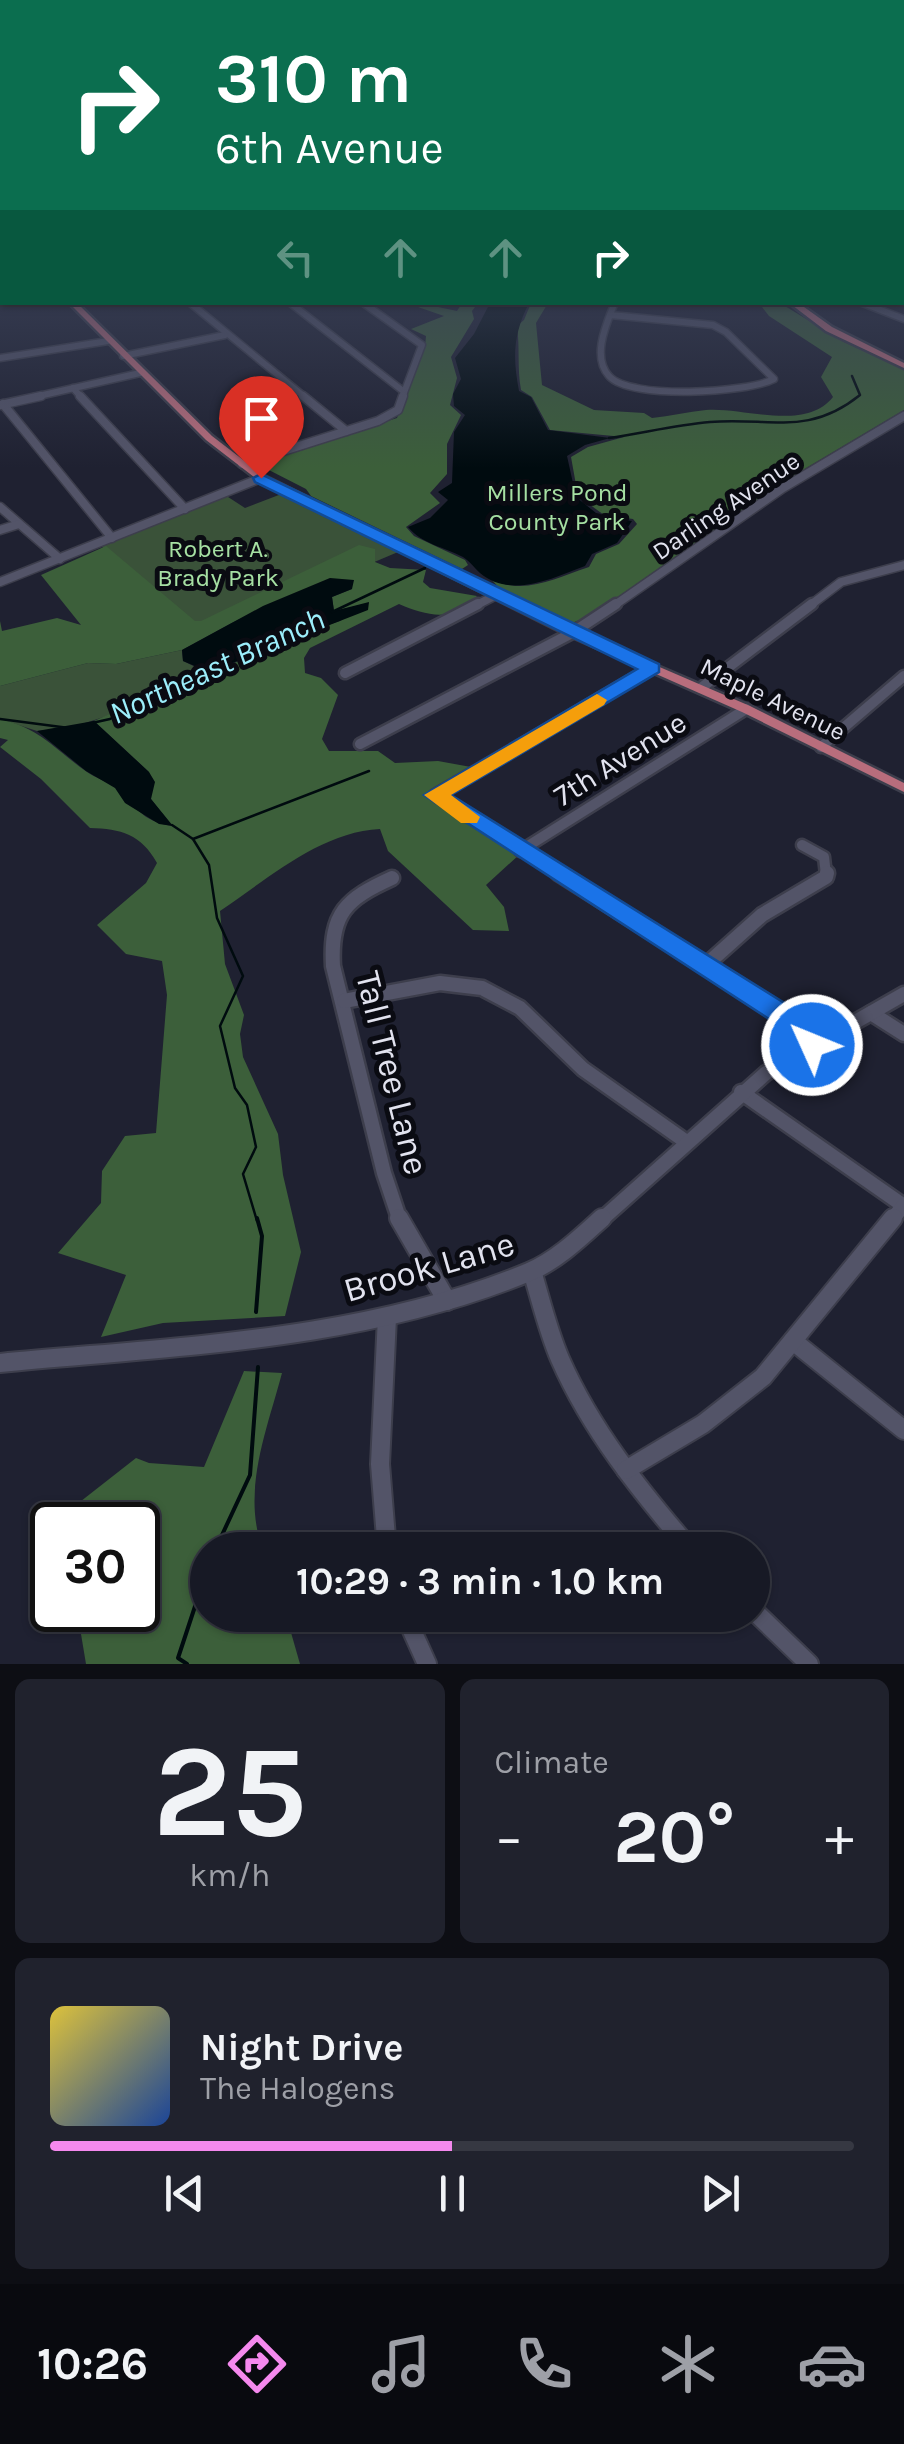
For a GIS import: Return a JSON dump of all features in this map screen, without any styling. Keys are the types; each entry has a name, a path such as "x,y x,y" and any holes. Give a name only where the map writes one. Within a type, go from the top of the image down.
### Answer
{"main road":[{"name":"Maple Avenue","path":"81,313 140,373 261,478 572,632 746,709 904,788"},
{"path":"806,313 830,330 904,366"}],"street":[{"path":"201,313 346,431"},
{"path":"302,313 403,392"},
{"path":"242,464 392,416 422,345 377,313"},
{"path":"611,315 712,325 726,332 774,379 768,386 735,390 618,383 606,373 600,344 611,315"},
{"path":"123,356 225,335"},
{"path":"0,358 108,341"},
{"path":"112,538 2,405 140,373"},
{"path":"73,388 185,509"},
{"name":"Darling Avenue","path":"360,744 572,632 723,533 783,488 904,416"},
{"path":"0,582 261,478"},
{"path":"0,507 60,559"},
{"path":"0,530 19,524"},
{"path":"701,688 842,582 904,565"},
{"path":"345,672 496,594"},
{"path":"652,668 435,795 784,1016 812,1045"},
{"path":"821,747 904,676"},
{"name":"7th Avenue","path":"520,851 746,709"},
{"path":"706,965 762,915 826,878 828,866 824,857 802,846"},
{"name":"Tall Tree Lane","path":"392,878 348,902 334,921 330,940 333,966 384,1173 402,1226 446,1300"},
{"path":"344,1000 440,984 482,988 520,1008 583,1068 685,1141"},
{"name":"Brook Lane","path":"0,1363 268,1337 387,1317 532,1271 579,1238 742,1092 812,1045 904,994"},
{"path":"871,1013 904,1034"},
{"path":"626,1470 703,1424 764,1378 904,1206 742,1092"},
{"path":"532,1271 562,1364 626,1470 677,1532"},
{"path":"386,1532 382,1471 389,1373 387,1317"},
{"path":"793,1341 904,1430"},
{"path":"770,1626 810,1664"},
{"path":"413,1632 427,1664"}],"green space":[{"path":"434,313 472,313 474,319 451,357 457,378 450,405 461,415 447,444 447,474 430,493 440,503 406,527 414,536 465,560 468,565 462,569 311,496 306,489 263,467 283,455 397,418 425,347 426,336 411,329 444,316"},
{"path":"527,313 542,313 536,323 542,385 594,410 644,413 652,418 706,410 791,416 821,407 833,397 821,377 832,357 766,313 796,313 844,342 904,369 904,410 776,486 591,616 569,624 501,590 491,579 528,586 589,567 596,554 619,544 637,524 633,519 604,515 578,496 571,457 588,447 624,437 550,430 532,397 521,390 517,326"},
{"name":"Robert A. Brady Park","path":"284,493 398,552 202,635 101,546 225,495 245,508"},
{"path":"359,545 375,549 375,562 390,568 426,570 423,582 430,588 477,596 450,614 420,612 399,604 310,648 304,658 305,673 321,678 338,695 322,739 329,751 378,751 395,763 438,761 471,767 429,795 520,854 486,885 504,907 509,931 473,930 388,851 380,829 358,832 316,848 220,911 225,964 244,1015 240,1034 243,1057 278,1134 301,1252 285,1316 163,1323 101,1337 126,1275 58,1253 101,1203 102,1171 125,1136 156,1133 167,995 162,961 126,954 97,925 146,883 157,863 137,839 90,828 41,779 0,747 8,740 0,738 0,719 37,734 87,772 115,787 146,816 172,826 151,799 149,772 94,721 204,671 226,667 281,641 340,621 369,603 334,611 332,597 352,589 330,578 263,606 182,650 116,664 88,663 0,686 0,621 2,631 57,618 81,625 41,575 106,546 195,621 201,621"},
{"path":"182,650 183,661 204,671 104,717 69,728 37,731 0,719 0,686 88,663 116,664"},
{"path":"244,1371 282,1373 255,1484 258,1532 190,1532 190,1632 291,1632 300,1664 86,1664 81,1632 160,1632 160,1502 80,1502 136,1458 149,1463 204,1467"}],"water":[{"path":"485,313 525,313 515,355 519,391 531,397 548,430 610,438 585,445 567,456 576,497 601,517 632,521 617,543 592,554 585,566 532,584 505,585 492,581 463,557 427,541 408,527 430,518 448,500 438,492 452,483 454,432 465,415 454,406 453,394 461,379 455,358"},
{"path":"330,578 354,580 352,589 332,597 334,611 369,602 368,610 209,672 183,661 182,650 263,606"},
{"path":"94,721 149,772 155,782 151,799 173,826 159,824 125,803 115,788 86,771 37,731"}],"waterway":[{"path":"609,438 710,422 806,421 841,408 860,395 852,376"},
{"name":"Northeast Branch","path":"332,612 425,568"},
{"name":"Northeast Branch","path":"92,723 110,719 207,671"},
{"name":"Northeast Branch","path":"0,719 69,728"},
{"path":"193,839 369,771"},
{"path":"172,825 193,839"},
{"path":"193,839 209,865 217,918 243,976 220,1026 235,1088 247,1105 256,1147 243,1174 257,1221"},
{"path":"256,1312 262,1236 257,1218"},
{"path":"223,1532 250,1475 258,1367"},
{"path":"187,1664 178,1658 190,1622"}],"slow traffic":[{"path":"469,817 435,795 597,700"}],"route":[{"path":"261,478 652,668 435,795 784,1016 812,1045"}],"park label":[{"name":"Millers Pond County Park","path":"557,506"}]}
